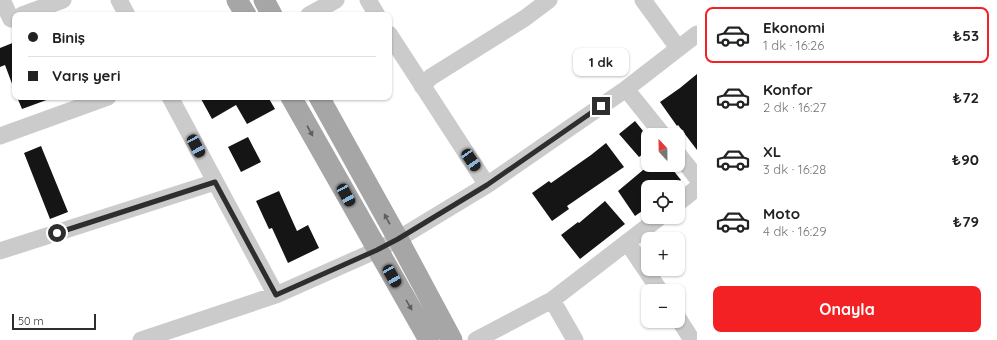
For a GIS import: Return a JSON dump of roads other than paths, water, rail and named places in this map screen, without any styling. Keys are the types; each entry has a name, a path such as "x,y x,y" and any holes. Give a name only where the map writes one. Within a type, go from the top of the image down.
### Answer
{"main road":[{"path":"237,0 244,12"},
{"path":"264,0 270,12"},
{"path":"293,100 429,340"},
{"path":"321,100 452,340"}],"street":[{"path":"2,0 12,19"},
{"path":"31,12 64,0"},
{"path":"119,0 125,12"},
{"path":"314,12 336,0"},
{"path":"368,0 375,12"},
{"path":"422,86 431,77 525,18 550,0"},
{"path":"644,0 678,48"},
{"path":"141,340 276,295 377,250 398,239 487,185 626,89 697,34"},
{"path":"392,39 487,185"},
{"path":"626,89 657,128"},
{"path":"0,136 100,100"},
{"path":"172,100 276,295"},
{"path":"685,163 697,178"},
{"path":"0,251 215,182"},
{"path":"685,197 697,188"},
{"path":"476,340 552,300 651,224"},
{"path":"627,242 655,284"},
{"path":"552,300 575,340"},
{"path":"684,328 692,340"}]}
